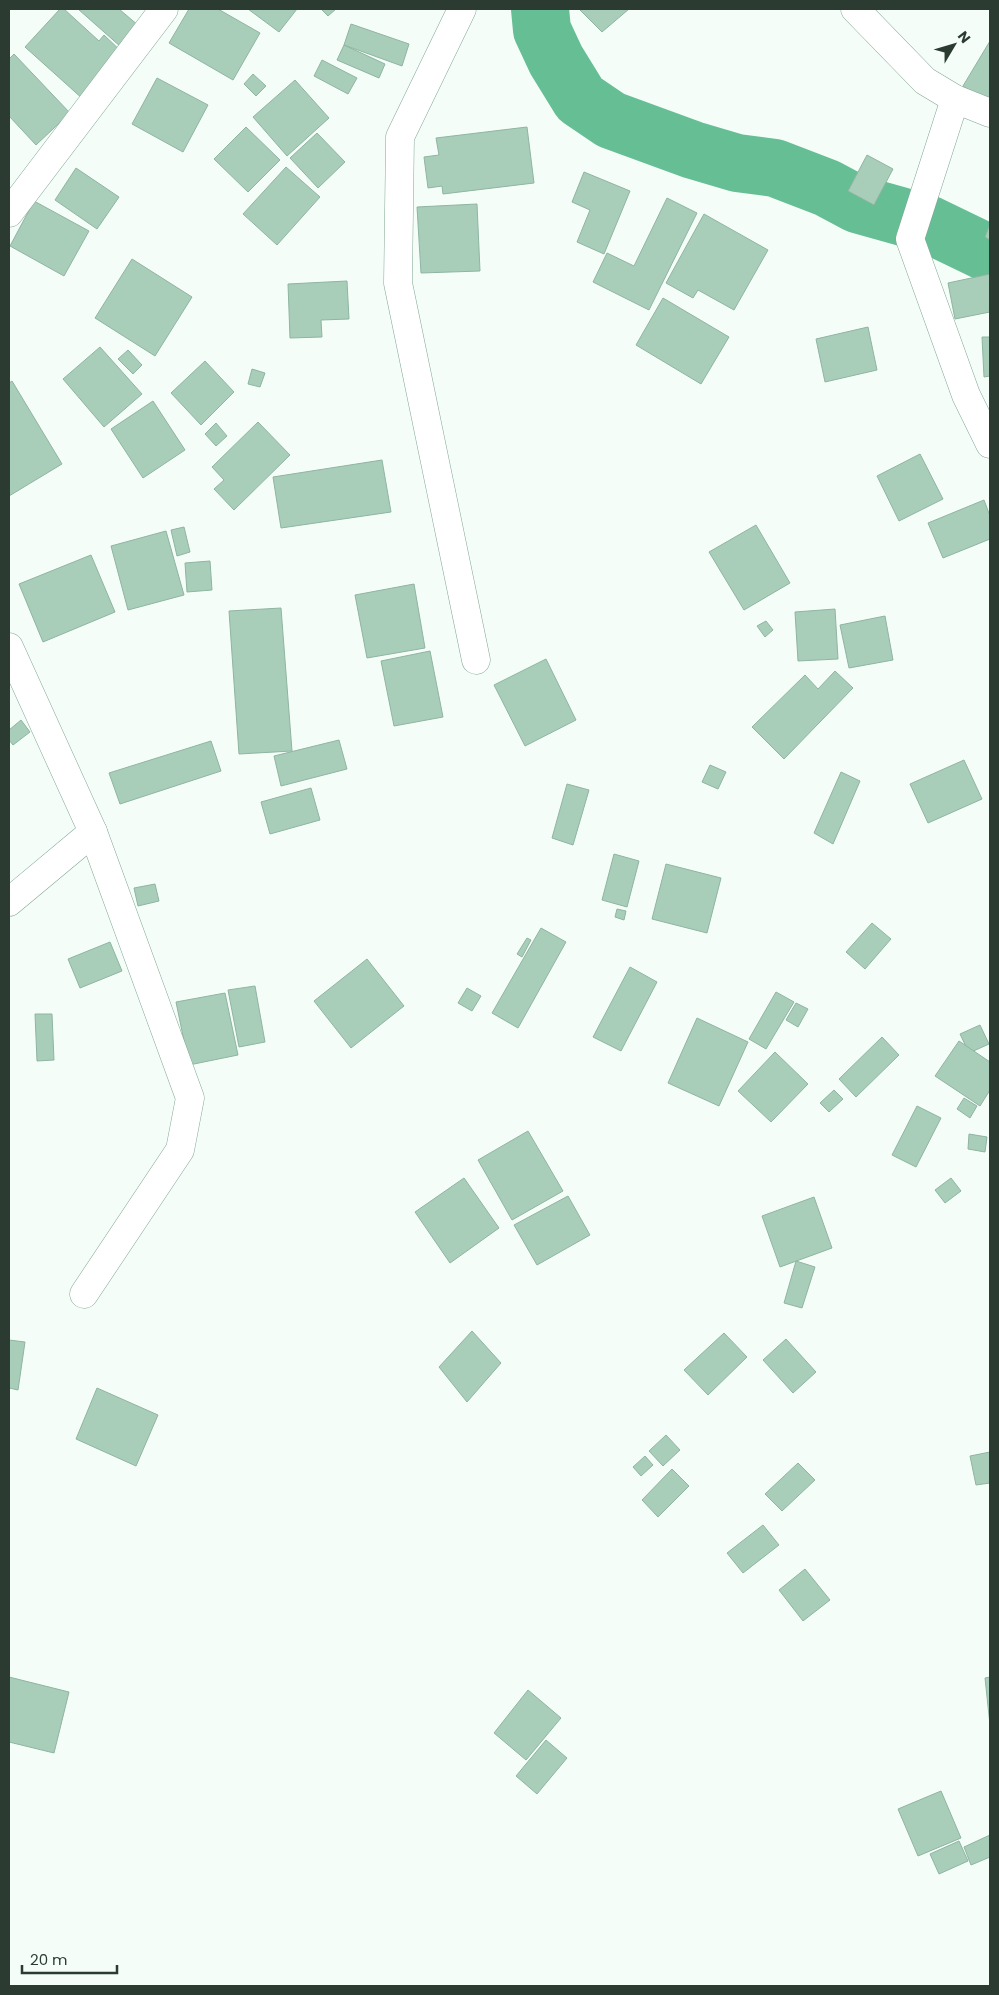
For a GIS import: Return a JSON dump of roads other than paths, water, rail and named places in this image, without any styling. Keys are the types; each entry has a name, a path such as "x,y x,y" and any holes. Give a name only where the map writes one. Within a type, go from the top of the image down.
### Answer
{"street":[{"path":"9,213 164,9"},
{"path":"462,9 400,137 398,284 476,660"},
{"path":"855,9 925,81 955,99 990,113"},
{"path":"955,99 910,239 966,395 990,444"},
{"path":"13,666 93,832 190,1098 180,1150 84,1294"},
{"path":"9,902 93,832"}],"waterway":[{"path":"540,9 542,30 556,60 580,99 611,120 693,150 737,163 775,168 827,188 857,204 907,218"},
{"path":"928,224 990,254"}]}
